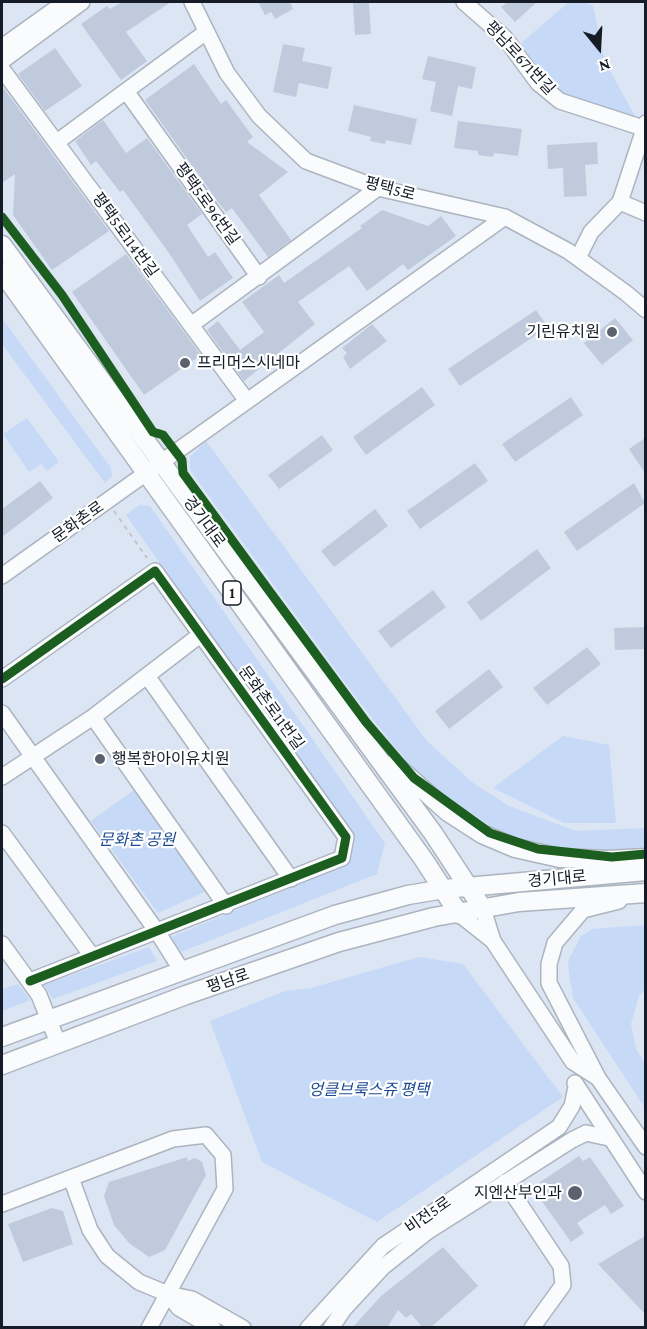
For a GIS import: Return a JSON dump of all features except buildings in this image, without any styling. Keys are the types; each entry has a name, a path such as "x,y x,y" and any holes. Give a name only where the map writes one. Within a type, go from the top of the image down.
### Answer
{"main road":[{"name":"경기대로","path":"2,245 459,914 519,902 645,894"},
{"name":"경기대로","path":"2,272 345,714 483,909"},
{"path":"345,714 405,776 448,812 482,834 515,848 560,858 607,860 645,858"},
{"name":"경기대로","path":"444,889 645,871"},
{"name":"평남로","path":"2,1037 335,915 408,895 444,889"},
{"name":"평남로","path":"2,1065 339,942 434,917 459,914"}],"street":[{"path":"2,47 64,2"},
{"path":"2,61 82,2"},
{"name":"평택5로","path":"192,2 227,73 259,116 306,160 378,188 504,217 578,258 645,310"},
{"name":"평남로671번길","path":"464,2 505,39 538,83 560,101 644,125 639,150 620,202 591,232 578,258"},
{"path":"57,142 206,32"},
{"name":"평택5로114번길","path":"2,69 247,401"},
{"name":"평택5로96번길","path":"126,91 259,277"},
{"path":"191,325 378,188"},
{"path":"620,202 645,213"},
{"path":"154,468 504,217"},
{"name":"문화촌로","path":"2,576 154,468"},
{"path":"2,679 155,570"},
{"name":"문화촌로11번길","path":"30,981 158,933 342,858 346,837 155,570"},
{"path":"2,777 93,717 200,635"},
{"path":"147,676 291,879"},
{"path":"2,713 158,933 182,971"},
{"path":"93,717 226,906"},
{"path":"2,832 92,956"},
{"path":"645,894 583,910 555,943 549,964 549,983 598,1078 645,1147"},
{"path":"483,909 493,941 573,1062 598,1078"},
{"path":"459,914 493,941"},
{"path":"2,944 30,981 58,1043"},
{"path":"573,1062 576,1087 645,1192"},
{"name":"비전5로","path":"308,1328 383,1246 559,1127 572,1106 576,1087"},
{"name":"비전5로","path":"331,1328 344,1309 383,1267 427,1232 586,1132 609,1138"},
{"path":"2,1204 173,1138 206,1135 223,1155 225,1189 149,1328"},
{"path":"71,1178 90,1230 107,1256 139,1282 168,1294 192,1299 243,1328"},
{"path":"505,1182 561,1266 563,1285 532,1328"},
{"path":"168,1294 179,1308 213,1328"}],"path":[{"path":"107,501 155,570"}],"green space":[{"path":"569,2 585,2 593,6 605,62 636,118 561,97 550,88 521,43"},
{"path":"2,318 111,468 112,476 105,483 2,344"},
{"path":"27,418 59,462 47,471 41,464 29,472 3,434"},
{"path":"206,441 427,741 473,783 509,806 576,831 645,828 645,851 608,853 543,847 502,833 423,779 392,744 343,680 190,470 190,457"},
{"path":"139,505 150,506 385,843 377,874 181,952 171,937 349,864 355,842 126,515"},
{"path":"563,736 609,745 616,823 564,823 493,788"},
{"name":"문화촌 공원","path":"134,790 207,891 158,913 91,821"},
{"path":"645,925 645,989 639,996 631,1024 636,1049 645,1063 645,1108 573,998 568,966 569,959 581,936 592,929"},
{"path":"149,947 157,961 53,999 44,985"},
{"name":"엉클브룩스쥬 평택","path":"419,957 463,964 563,1097 377,1222 262,1162 210,1021 285,991 311,988"},
{"path":"18,984 30,1000 2,1011 2,989"}],"cycle path":[{"path":"2,217 62,295 153,432 163,435 182,460 183,473 270,592 366,722 414,778 490,833 538,849 612,857 646,854"},
{"path":"2,679 155,571 346,837 342,858 30,981"}],"place":[{"name":"기린유치원","path":"612,332"},
{"name":"프리머스시네마","path":"185,363"},
{"name":"행복한아이유치원","path":"100,759"},
{"name":"지엔산부인과","path":"575,1193"}]}
